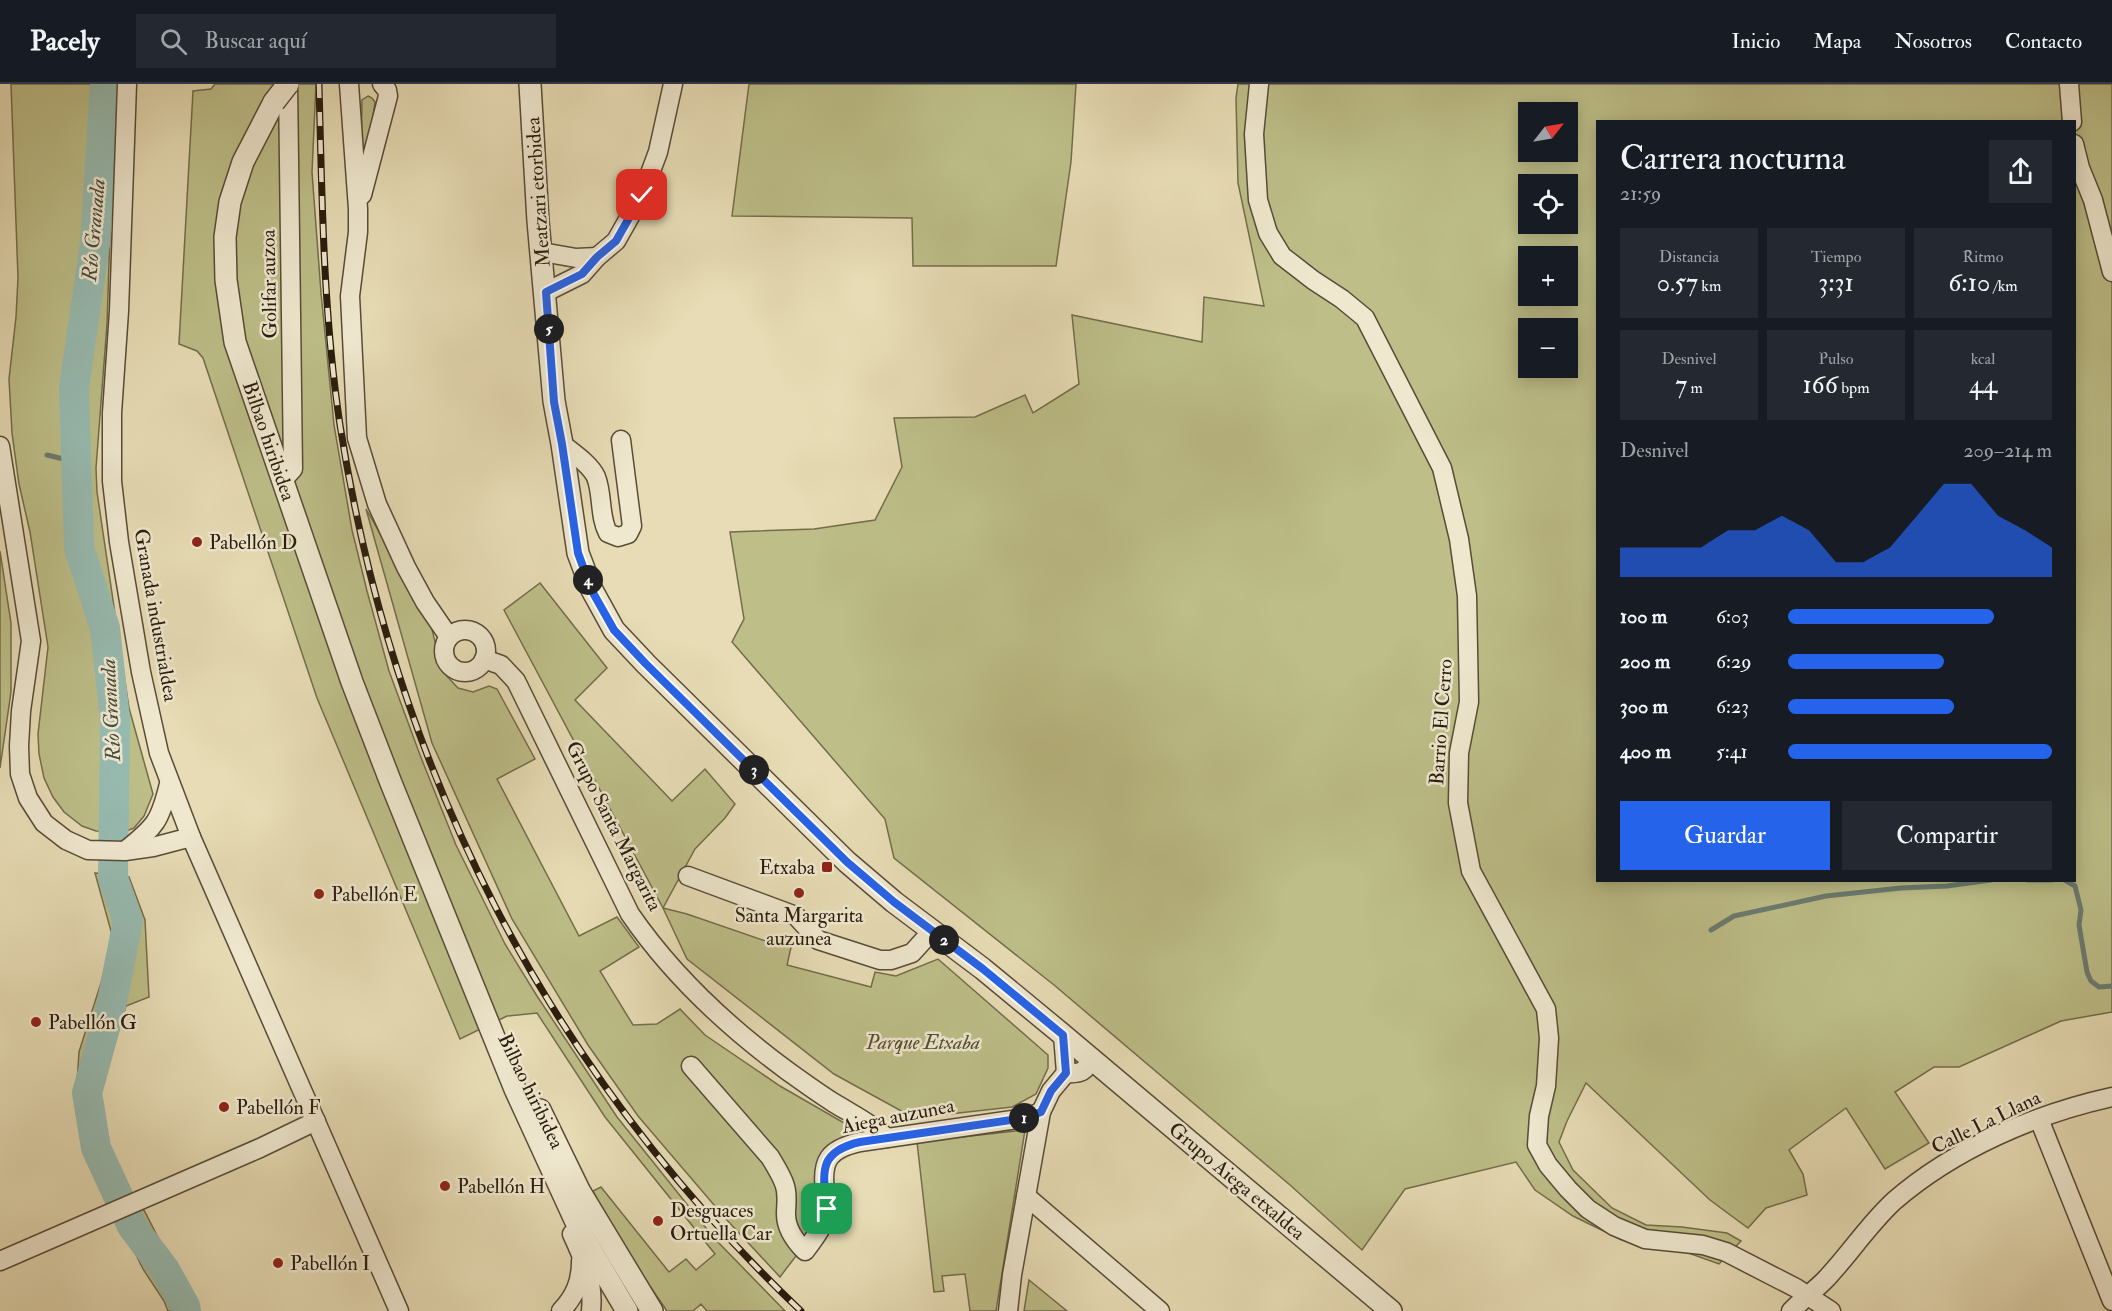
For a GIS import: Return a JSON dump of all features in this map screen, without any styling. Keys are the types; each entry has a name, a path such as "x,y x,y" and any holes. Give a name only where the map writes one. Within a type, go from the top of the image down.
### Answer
{"street":[{"name":"Granada industrialdea","path":"127,84 119,311 112,413 112,481 119,542 141,672 159,753 169,784 399,1311"},
{"name":"Bilbao hiribidea","path":"288,84 274,102 243,162 230,202 225,237 226,280 235,342 352,682 391,783 515,1089 582,1235 627,1311"},
{"name":"Golifar auzoa","path":"283,480 292,469 288,84"},
{"path":"349,84 358,209 358,231 350,296 357,438 377,504 405,567 424,602 449,637"},
{"name":"Meatzari etorbidea","path":"530,84 538,221 554,402 578,553 592,591 614,630 847,862 1063,1035 1076,1063"},
{"path":"546,292 582,274 616,241 642,195 658,152 673,84"},
{"name":"Barrio El Cerro","path":"1259,84 1254,134 1257,189 1268,233 1282,256 1365,318 1442,468 1459,539 1467,596 1469,702 1459,753 1458,803 1471,871 1546,1009 1549,1038 1546,1086 1539,1116 1537,1145 1548,1165 1568,1189 1588,1209 1614,1227 1645,1239 1703,1245 1726,1252 1807,1295 1832,1311"},
{"path":"2069,84 2072,120"},
{"path":"358,209 388,96 386,86"},
{"path":"2076,152 2093,200 2112,272"},
{"path":"542,252 576,258 597,257"},
{"path":"562,444 590,468 596,478 605,525 609,533 618,537 628,534 632,526 621,440"},
{"path":"0,446 31,641 21,711 20,774 28,798 44,823 66,840 88,850 125,851 153,847 191,837"},
{"path":"460,630 479,635 486,646 484,659 477,668 459,671 448,663 444,649 449,637 460,630"},
{"name":"Grupo Santa Margarita","path":"484,659 501,665 516,681 630,914 647,939 720,1015 755,1045 831,1101 888,1137"},
{"path":"125,851 150,831 162,811 169,784"},
{"name":"Bilbao hiribidea","path":"425,863 580,1192 652,1311"},
{"path":"688,876 796,916 818,940 880,960 891,960 912,953 932,931"},
{"path":"1008,1311 1012,1275 1041,1112 1051,1091 1076,1063"},
{"name":"Grupo Aiega etxaldea","path":"1076,1063 1112,1076 1391,1311"},
{"name":"Aiega auzunea","path":"692,1066 770,1157 780,1173 785,1187 786,1221 797,1242 806,1251 819,1231 827,1209 825,1166 829,1157 837,1150 849,1145 888,1137 1025,1118 1041,1112"},
{"path":"515,1089 519,1122 581,1253 592,1287 591,1311"},
{"name":"Calle La Llana","path":"1791,1311 1824,1281 1869,1225 1895,1201 1950,1161 1977,1146 2039,1119 2088,1102 2112,1097"},
{"path":"2039,1119 2112,1301"},
{"path":"0,1261 260,1148 316,1121"},
{"path":"580,1192 583,1213 642,1311"},
{"path":"1026,1196 1160,1311"},
{"path":"561,1311 577,1289 580,1279 581,1253"}],"green space":[{"path":"11,84 115,84 107,324 96,468 97,492 129,708 153,794 144,816 134,828 124,832 96,831 82,826 64,812 53,797 44,778 39,754 38,734 48,647 30,532 19,484 12,433 9,379 18,278"},
{"path":"215,84 316,84 312,172 321,293 334,425 352,530 389,671 456,845 505,944 617,1117 714,1238 785,1311 707,1311 701,1304 693,1311 667,1311 621,1244 593,1191 601,1187 669,1272 686,1259 696,1270 715,1254 605,1117 537,1013 507,1016 460,1039 317,698 203,358 197,351 179,344 193,91 211,89"},
{"path":"749,84 1076,84 1071,162 1056,266 913,266 912,218 732,216"},
{"path":"1238,84 2112,84 2112,1012 2061,1021 1959,1067 1934,1067 1895,1092 1929,1143 1885,1169 1846,1108 1789,1150 1803,1174 1807,1195 1766,1208 1748,1228 1710,1200 1586,1083 1559,1142 1573,1170 1612,1208 1646,1225 1727,1233 1741,1241 1719,1264 1680,1250 1622,1240 1573,1216 1535,1190 1516,1162 1405,1189 1362,1250 1290,1185 1054,985 894,858 885,819 732,642 744,619 730,532 814,529 875,520 902,467 894,418 975,417 1025,395 1033,413 1079,384 1072,315 1202,342 1204,297 1264,306 1238,183 1236,98"},
{"path":"368,96 375,102 366,163 361,158 362,100"},
{"path":"366,509 430,621 442,671 458,688 473,692 489,686 497,689 535,759 497,779 579,936 617,917 639,947 600,971 633,1025 657,1024 680,1009 705,1035 780,1086 858,1131 828,1147 819,1160 816,1180 818,1217 802,1248 780,1277 726,1219 638,1116 588,1045 512,919 432,743"},
{"path":"0,551 11,623 11,692 0,768"},
{"path":"540,583 607,668 575,700 672,801 705,769 735,804 725,818 695,849 663,908 504,610"},
{"path":"95,873 129,877 145,920 149,997 126,1006 97,1099 108,1158 145,1212 170,1261 194,1296 196,1311 168,1311 143,1269 93,1169 76,1098 79,1052 114,942"},
{"name":"Parque Etxaba","path":"663,908 780,946 782,939 792,943 787,965 871,987 875,972 896,976 938,959 1048,1055 1048,1068 1036,1094 1012,1107 914,1118 834,1074 687,959"},
{"path":"1025,1130 996,1311 970,1311 965,1274 942,1276 944,1291 934,1292 917,1142"},
{"path":"1029,1280 1067,1311 1024,1311"}],"waterway":[{"name":"Río Granada","path":"105,84 95,243 74,388 79,548 105,628 115,718 113,878 128,921 111,1006 87,1093 96,1148 132,1226 165,1270 186,1311"},
{"path":"47,455 76,462"},
{"path":"1711,930 1734,916 1826,896 1976,882"},
{"path":"2068,882 2075,886 2081,910 2079,925 2087,972 2091,981 2099,987 2112,986"}],"railway":[{"path":"319,84 327,298 340,425 365,552 399,675 443,793 496,907 558,1016 629,1119 710,1218 801,1311"}],"place":[{"name":"Pabellón D","path":"197,542"},
{"name":"Etxaba","path":"827,867"},
{"name":"Santa Margarita auzunea","path":"799,893"},
{"name":"Pabellón E","path":"319,894"},
{"name":"Pabellón G","path":"36,1022"},
{"name":"Pabellón F","path":"224,1107"},
{"name":"Pabellón H","path":"445,1186"},
{"name":"Desguaces Ortuella Car","path":"658,1221"},
{"name":"Pabellón I","path":"278,1263"}],"route":[{"path":"642,195 616,241 582,274 546,292 554,402 578,553 592,591 614,630 847,862 894,902 983,969 1063,1035 1066,1073 1051,1091 1041,1112 1025,1118 860,1142 837,1150 829,1157 825,1166 827,1209"}]}
